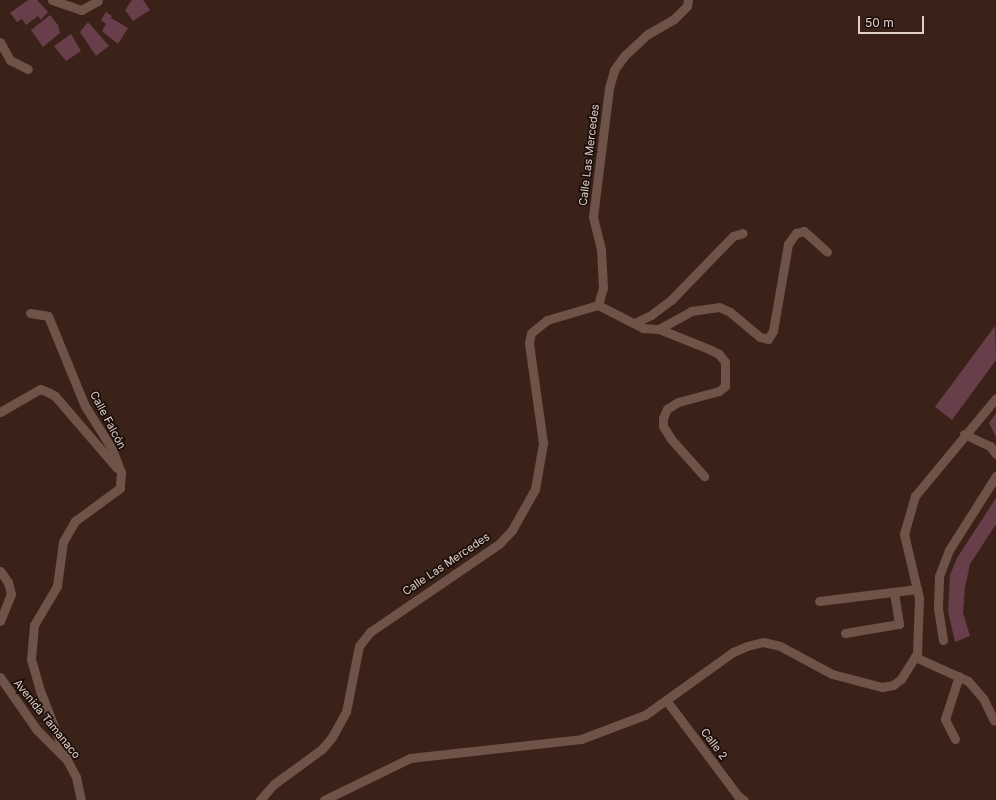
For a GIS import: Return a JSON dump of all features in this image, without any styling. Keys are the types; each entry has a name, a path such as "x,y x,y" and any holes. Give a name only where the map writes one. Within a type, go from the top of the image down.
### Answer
{"street":[{"path":"52,0 81,10 98,1"},
{"name":"Calle Las Mercedes","path":"260,800 274,784 322,749 332,737 346,712 359,646 370,632 499,544 512,530 535,489 543,443 529,343 531,333 547,320 598,305 603,288 601,249 593,217 608,88 614,70 624,56 648,34 674,19 687,6 688,0"},
{"path":"0,42 10,60 28,69"},
{"path":"659,329 691,311 720,307 730,312 760,337 768,339 773,331 788,244 796,233 804,231 827,252"},
{"path":"634,323 651,315 671,300 733,236 743,234"},
{"path":"598,305 643,328 659,329 709,349 719,354 725,362 725,386 720,391 678,402 667,409 663,418 663,426 671,439 704,476"},
{"name":"Calle Falcón","path":"30,313 48,316 86,406 112,449 121,472"},
{"path":"0,412 40,389 48,392 55,396 121,472 120,488 75,521 63,542 57,586 34,625 32,659 41,693 67,760"},
{"path":"324,800 410,758 581,739 645,715 733,652 747,646 763,642 780,646 832,674 882,687 893,685 901,679 915,656 919,614 917,589 904,534 915,496 964,434 996,398"},
{"path":"964,434 990,446 996,454"},
{"path":"943,640 938,607 939,576 949,550 996,476"},
{"path":"0,571 8,582 11,594 0,621"},
{"path":"819,601 917,589"},
{"path":"845,633 899,624 894,592"},
{"path":"915,656 968,681 983,698 994,721"},
{"path":"955,739 945,719 959,676"},
{"name":"Avenida Tamanaco","path":"0,677 37,730 67,760 76,776 81,800"},
{"name":"Calle 2","path":"666,700 738,796 744,800"}],"building":[{"path":"28,0 37,0 48,12 41,20 38,16 26,25 22,19 17,22 10,13"},
{"path":"132,0 143,0 150,10 133,21 125,10"},
{"path":"106,12 112,16 111,18 128,28 118,44 102,31 106,24 101,20"},
{"path":"50,15 58,25 60,33 43,47 31,30"},
{"path":"88,22 109,46 96,56 80,32"},
{"path":"71,34 81,51 66,61 54,46"},
{"path":"995,326 996,360 952,420 935,407"},
{"path":"996,413 996,437 989,423"},
{"path":"996,498 996,524 970,564 965,587 963,613 970,636 955,642 948,611 950,575 957,558"}]}
